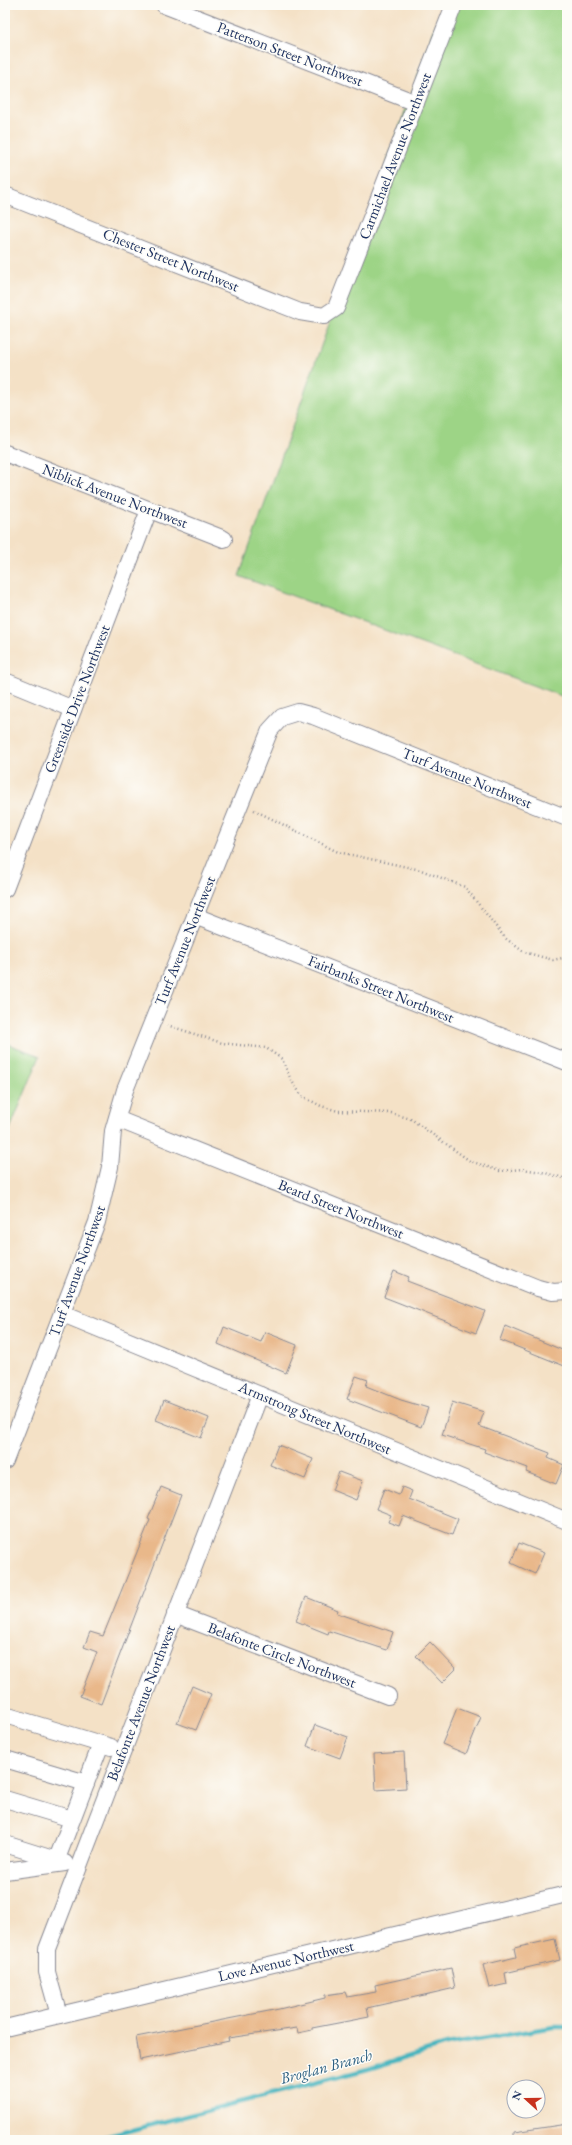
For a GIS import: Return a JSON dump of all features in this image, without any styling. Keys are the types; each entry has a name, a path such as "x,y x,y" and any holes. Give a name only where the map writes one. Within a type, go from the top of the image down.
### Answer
{"street":[{"name":"Patterson Street Northwest","path":"164,5 416,104"},
{"name":"Carmichael Avenue Northwest","path":"336,308 454,5"},
{"name":"Chester Street Northwest","path":"5,195 300,312 324,316 336,308"},
{"name":"Niblick Avenue Northwest","path":"5,453 224,539"},
{"name":"Greenside Drive Northwest","path":"5,889 149,510"},
{"path":"5,681 73,709"},
{"name":"Turf Avenue Northwest","path":"5,1461 63,1314 97,1222 110,1167 113,1132 125,1090 270,730 282,717 298,712 567,818"},
{"name":"Fairbanks Street Northwest","path":"195,916 567,1062"},
{"name":"Beard Street Northwest","path":"117,1119 538,1288 553,1292 567,1291"},
{"name":"Armstrong Street Northwest","path":"63,1314 567,1521"},
{"name":"Belafonte Avenue Northwest","path":"59,2015 47,1972 47,1949 260,1395"},
{"name":"Belafonte Circle Northwest","path":"175,1614 388,1696"},
{"path":"5,1715 123,1750"},
{"path":"56,1862 101,1744"},
{"path":"5,1759 86,1783"},
{"path":"5,1799 72,1819"},
{"path":"5,1844 56,1862"},
{"path":"5,1871 56,1862 81,1860"},
{"name":"Love Avenue Northwest","path":"5,2028 567,1894"}],"path":[{"path":"240,803 338,852 421,870 465,887 505,938 524,952 553,960 567,957"},
{"path":"153,1021 222,1043 266,1048 282,1059 291,1080 302,1096 321,1106 338,1111 390,1113 411,1119 475,1163 500,1171 529,1170 567,1179"}],"green space":[{"path":"443,5 557,5 567,9 567,698 239,576"},
{"path":"5,1043 40,1056 5,1141"}],"building":[{"path":"394,1271 409,1277 407,1281 485,1311 476,1333 384,1297"},
{"path":"505,1326 567,1352 567,1367 500,1340"},
{"path":"224,1327 261,1342 265,1332 297,1345 286,1373 218,1344"},
{"path":"356,1376 368,1380 366,1386 401,1400 428,1408 421,1427 347,1399"},
{"path":"164,1400 209,1418 201,1438 156,1420"},
{"path":"452,1402 484,1412 479,1426 550,1453 548,1458 564,1465 556,1484 526,1472 528,1468 484,1452 485,1449 442,1435"},
{"path":"278,1445 313,1459 305,1479 270,1465"},
{"path":"339,1472 363,1481 356,1500 332,1490"},
{"path":"161,1487 181,1495 101,1704 80,1696 97,1652 84,1647 90,1632 103,1636 150,1520 148,1519"},
{"path":"402,1487 412,1491 409,1499 458,1519 452,1535 403,1516 399,1526 388,1522 391,1515 376,1509 384,1489 399,1495"},
{"path":"519,1543 544,1553 535,1574 511,1563"},
{"path":"306,1597 338,1610 337,1613 393,1632 387,1650 329,1631 328,1634 296,1621"},
{"path":"430,1642 456,1669 442,1683 416,1656"},
{"path":"192,1686 211,1694 196,1730 177,1723"},
{"path":"457,1708 481,1717 466,1754 442,1744"},
{"path":"315,1725 348,1737 340,1758 307,1746"},
{"path":"404,1752 406,1788 376,1790 374,1754"},
{"path":"555,1939 560,1960 505,1973 507,1984 489,1988 483,1965 516,1957 514,1948"},
{"path":"451,1968 455,1988 367,2008 369,2017 312,2028 312,2030 298,2033 297,2028 228,2038 229,2041 140,2060 136,2037 279,2009 325,1998 325,1995 345,1992 347,1997 376,1992 375,1985"},
{"path":"567,2124 567,2140 514,2140 514,2132"}],"waterway":[{"name":"Broglan Branch","path":"93,2140 368,2069 446,2045 553,2027 567,2027"}]}
